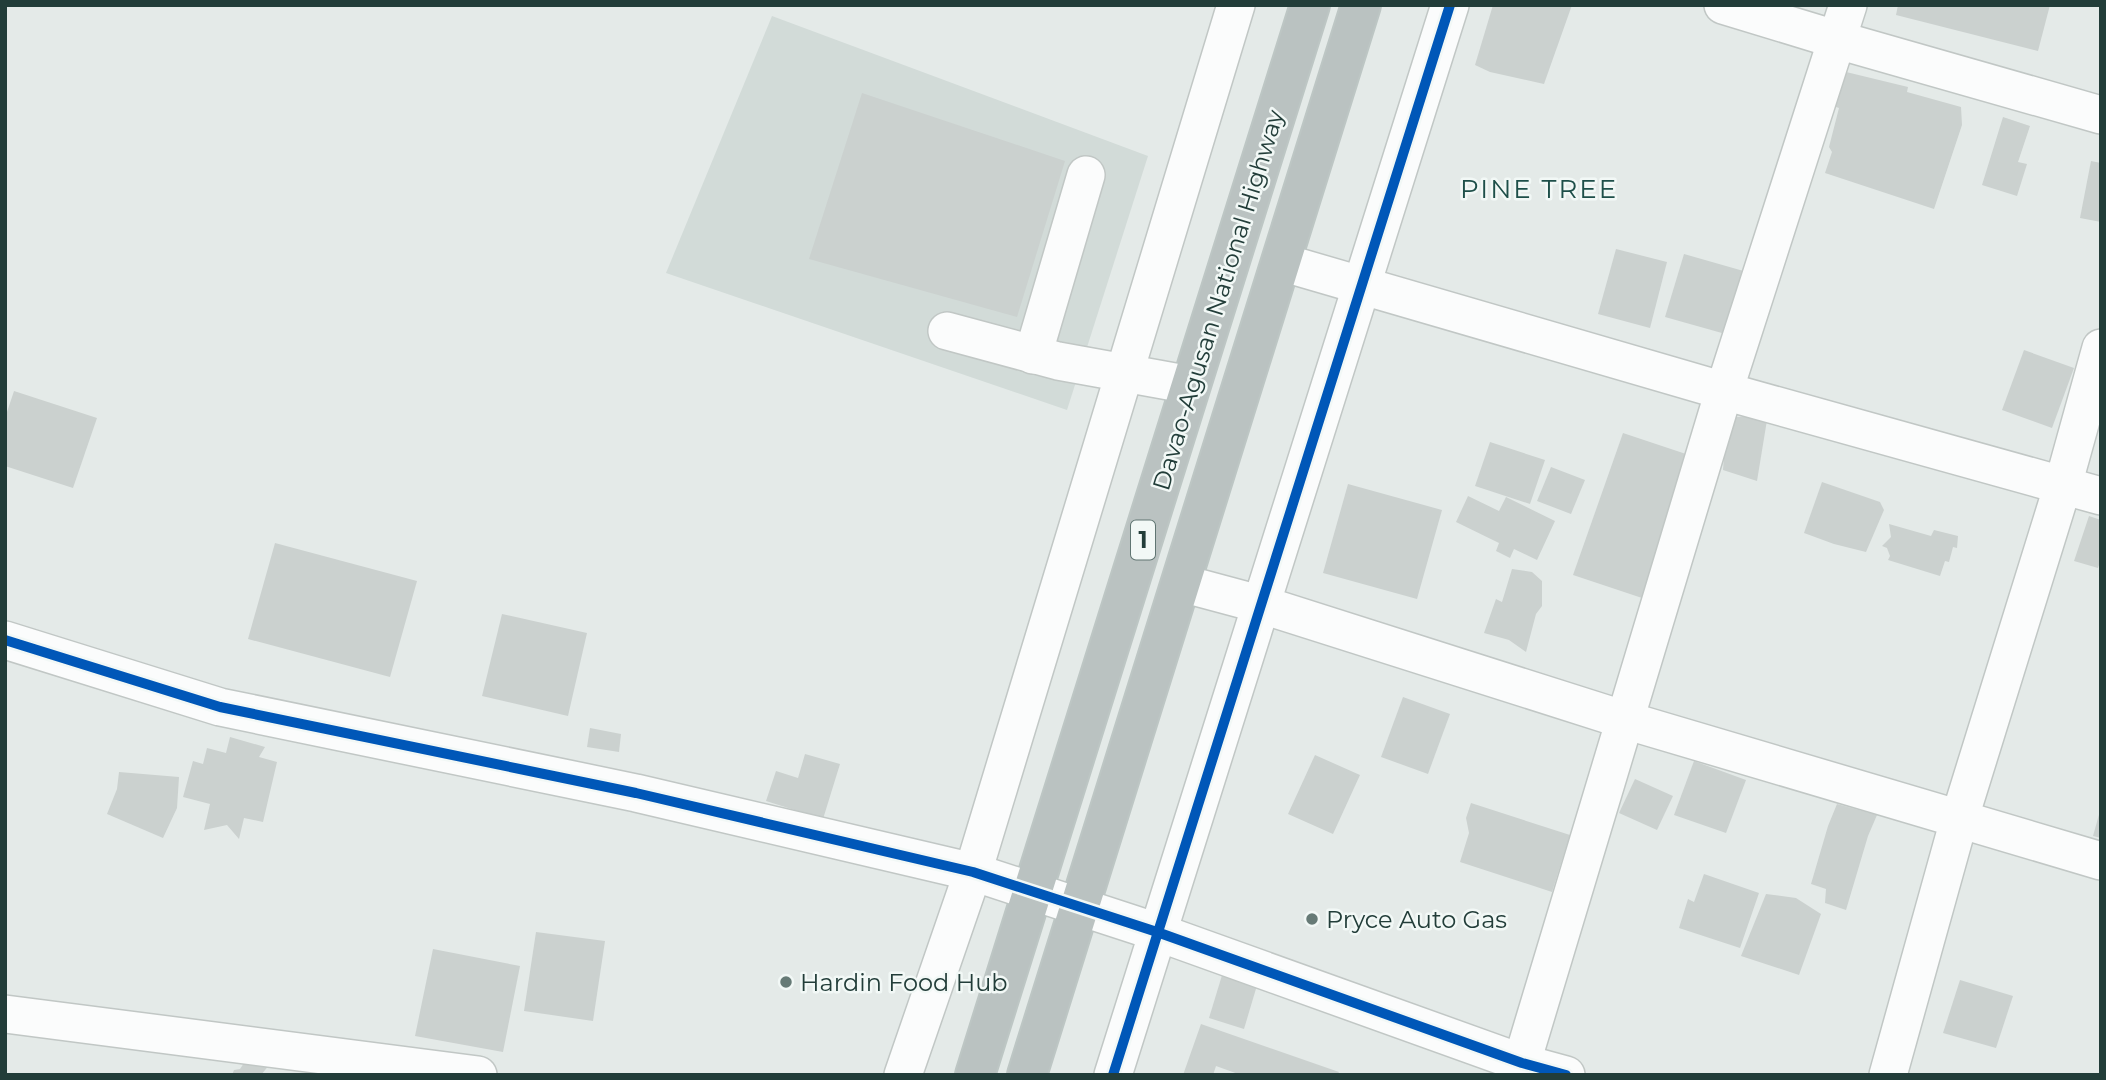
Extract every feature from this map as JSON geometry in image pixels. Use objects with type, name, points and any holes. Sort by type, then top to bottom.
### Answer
[{"type":"highway","name":"Davao-Agusan National Highway","points":[[975,1075],[1310,5]]},
{"type":"highway","name":"Davao-Agusan National Highway","points":[[1027,1075],[1361,5]]},
{"type":"street","points":[[903,1075],[973,872],[1236,5]]},
{"type":"street","points":[[1113,1075],[1450,5]]},
{"type":"street","points":[[1723,5],[2101,115]]},
{"type":"street","points":[[1520,1069],[1724,391],[1848,5]]},
{"type":"street","points":[[1033,355],[1086,175]]},
{"type":"street","points":[[1281,262],[1724,391],[2101,496]]},
{"type":"street","points":[[947,331],[1058,361],[1191,385]]},
{"type":"street","points":[[1888,1075],[1959,820],[2063,485],[2101,348]]},
{"type":"street","points":[[1181,583],[1263,605],[1625,720],[2101,861]]},
{"type":"street","points":[[5,640],[220,707],[636,793],[973,872],[1157,932],[1520,1069],[1566,1075]]},
{"type":"street","points":[[5,1014],[478,1075]]},
{"type":"shaded area","points":[[772,16],[1148,156],[1067,410],[666,273]]},
{"type":"building","points":[[1493,5],[1572,5],[1544,84],[1490,72],[1475,65]]},
{"type":"building","points":[[1898,5],[2050,5],[2038,51],[1896,15]]},
{"type":"building","points":[[1842,71],[1908,87],[1907,92],[1961,107],[1962,125],[1934,209],[1825,173],[1832,152],[1829,147],[1839,108],[1833,106]]},
{"type":"building","points":[[862,93],[1065,161],[1017,317],[809,259]]},
{"type":"building","points":[[2003,117],[2030,126],[2018,162],[2027,164],[2017,196],[1982,185]]},
{"type":"building","points":[[2091,161],[2101,163],[2101,222],[2080,218]]},
{"type":"building","points":[[1616,249],[1667,262],[1650,328],[1598,314]]},
{"type":"building","points":[[1684,254],[1747,272],[1729,335],[1665,317]]},
{"type":"building","points":[[2024,350],[2074,368],[2052,428],[2002,410]]},
{"type":"building","points":[[14,391],[97,418],[73,488],[5,466],[5,418]]},
{"type":"building","points":[[1768,414],[1757,481],[1723,470],[1727,418]]},
{"type":"building","points":[[1623,433],[1698,458],[1648,600],[1573,575]]},
{"type":"building","points":[[1490,442],[1545,460],[1530,504],[1475,486]]},
{"type":"building","points":[[1551,467],[1585,480],[1571,514],[1537,501]]},
{"type":"building","points":[[1822,482],[1880,502],[1884,510],[1866,552],[1804,533]]},
{"type":"building","points":[[1348,484],[1442,510],[1417,599],[1323,573]]},
{"type":"building","points":[[1468,496],[1499,511],[1506,497],[1555,521],[1537,560],[1514,549],[1510,558],[1496,551],[1499,543],[1456,522]]},
{"type":"building","points":[[2089,516],[2101,520],[2101,559],[2098,568],[2074,561]]},
{"type":"building","points":[[1889,524],[1931,536],[1934,530],[1958,536],[1957,548],[1953,547],[1949,562],[1945,561],[1940,576],[1888,560],[1890,556],[1887,548],[1882,546],[1891,537]]},
{"type":"building","points":[[275,543],[417,581],[390,677],[248,639]]},
{"type":"building","points":[[1512,569],[1532,572],[1542,581],[1542,606],[1536,614],[1526,652],[1509,640],[1484,633],[1496,599],[1502,602]]},
{"type":"building","points":[[502,614],[587,633],[568,716],[482,696]]},
{"type":"building","points":[[1403,697],[1450,714],[1428,774],[1381,757]]},
{"type":"building","points":[[590,728],[621,734],[619,752],[587,747]]},
{"type":"building","points":[[230,737],[265,747],[259,757],[277,762],[263,822],[244,818],[239,839],[227,825],[204,830],[210,804],[183,797],[193,761],[203,764],[207,748],[226,753]]},
{"type":"building","points":[[805,754],[840,764],[823,819],[766,801],[776,771],[798,778]]},
{"type":"building","points":[[1315,755],[1360,775],[1333,834],[1288,814]]},
{"type":"building","points":[[1694,761],[1746,780],[1726,833],[1674,815]]},
{"type":"building","points":[[119,772],[179,777],[177,808],[163,838],[107,814],[117,789]]},
{"type":"building","points":[[1635,779],[1673,796],[1657,830],[1619,813]]},
{"type":"building","points":[[1471,803],[1570,835],[1552,892],[1460,862],[1469,833],[1466,818]]},
{"type":"building","points":[[1837,804],[1877,815],[1846,910],[1825,903],[1826,889],[1811,884]]},
{"type":"building","points":[[2101,811],[2101,838],[2093,836]]},
{"type":"building","points":[[1704,874],[1759,893],[1740,948],[1679,928],[1688,899],[1694,902]]},
{"type":"building","points":[[1766,894],[1796,898],[1821,914],[1799,975],[1741,956]]},
{"type":"building","points":[[536,932],[605,941],[593,1021],[524,1011]]},
{"type":"building","points":[[433,949],[520,966],[503,1052],[415,1036]]},
{"type":"building","points":[[1223,972],[1258,982],[1244,1029],[1209,1018]]},
{"type":"building","points":[[1960,980],[2013,996],[1996,1048],[1943,1033]]},
{"type":"building","points":[[1201,1024],[1339,1072],[1337,1075],[1241,1075],[1216,1066],[1213,1075],[1183,1075]]},
{"type":"building","points":[[248,1057],[270,1064],[261,1075],[232,1075],[234,1070],[240,1069]]},
{"type":"cycle path","points":[[1113,1075],[1450,5]]},
{"type":"cycle path","points":[[5,640],[220,707],[636,793],[973,872],[1157,932],[1522,1063],[1566,1075]]},
{"type":"place","name":"Pryce Auto Gas","points":[[1312,919]]},
{"type":"place","name":"Hardin Food Hub","points":[[786,982]]},
{"type":"district","name":"PINE TREE","points":[[1539,189]]}]
